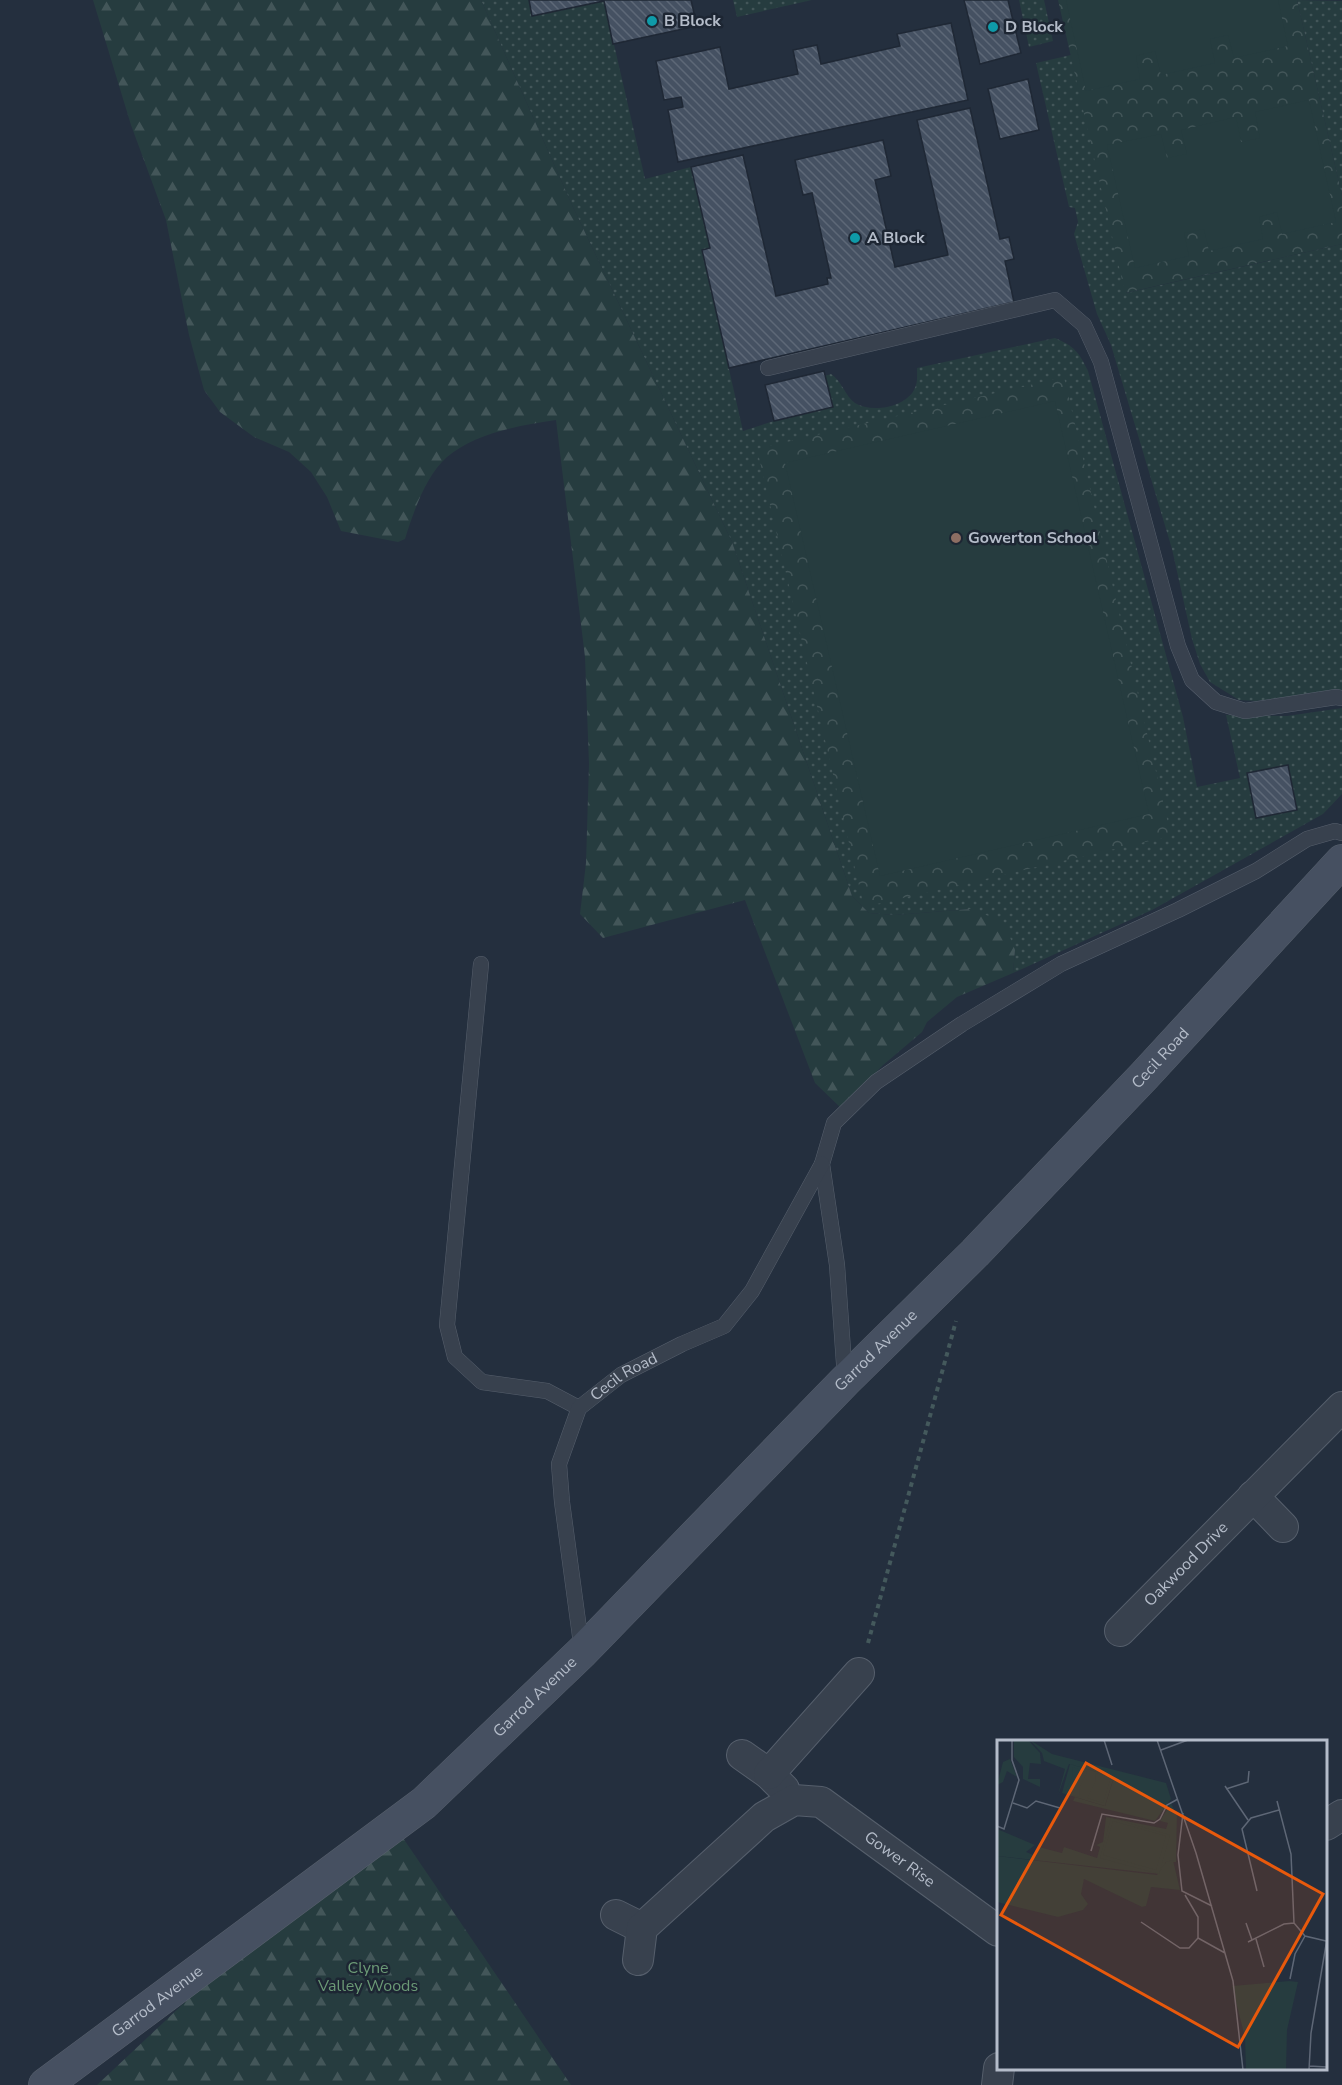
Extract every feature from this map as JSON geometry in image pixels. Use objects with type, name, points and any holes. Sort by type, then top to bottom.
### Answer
[{"type":"main road","name":"Cecil Road","points":[[975,1253],[1145,1075],[1342,861]]},
{"type":"main road","name":"Garrod Avenue","points":[[45,2085],[424,1803],[582,1652],[845,1381],[975,1253]]},
{"type":"street","name":"Oakwood Drive","points":[[1120,1631],[1342,1407]]},
{"type":"street","points":[[1253,1496],[1283,1527]]},
{"type":"street","points":[[769,1774],[859,1673]]},
{"type":"street","points":[[638,1960],[629,1922],[764,1816],[794,1800],[769,1774],[742,1755]]},
{"type":"street","name":"Gower Rise","points":[[794,1800],[821,1802],[997,1930]]},
{"type":"street","points":[[1327,1825],[1342,1815]]},
{"type":"street","points":[[997,2085],[999,2070]]},
{"type":"lane","points":[[768,369],[1055,300],[1084,325],[1101,362],[1178,646],[1192,680],[1216,702],[1245,711],[1342,698]]},
{"type":"lane","points":[[845,1381],[837,1265],[822,1164],[834,1123],[876,1082],[962,1024],[1061,964],[1256,871],[1307,838],[1335,831],[1342,833]]},
{"type":"lane","points":[[481,964],[447,1325],[455,1357],[482,1382],[547,1391],[579,1408]]},
{"type":"lane","name":"Cecil Road","points":[[582,1652],[559,1464],[579,1408],[621,1375],[724,1326],[752,1291],[822,1164]]},
{"type":"path","points":[[859,1673],[959,1310]]},
{"type":"green space","points":[[93,0],[481,0],[572,205],[732,542],[852,896],[869,913],[895,915],[971,909],[1004,922],[1015,950],[1013,973],[957,997],[927,1022],[922,1032],[882,1066],[842,1109],[815,1083],[745,900],[603,938],[580,914],[586,863],[589,764],[585,657],[556,420],[499,431],[471,442],[447,457],[427,484],[416,506],[405,539],[398,542],[341,531],[327,497],[311,472],[289,452],[254,437],[220,412],[204,390],[189,335],[166,220],[131,125]]},
{"type":"green space","points":[[481,0],[529,0],[533,16],[604,1],[645,179],[691,167],[710,248],[702,250],[743,431],[832,407],[825,376],[831,374],[855,403],[878,408],[895,405],[909,396],[916,385],[917,368],[1055,338],[1075,350],[1088,371],[1183,717],[1197,787],[1240,778],[1226,715],[1287,716],[1342,708],[1342,794],[1323,814],[1152,910],[1013,973],[1015,950],[971,909],[895,915],[869,913],[852,896],[732,542],[572,205]]},
{"type":"green space","points":[[733,0],[812,0],[737,17]]},
{"type":"green space","points":[[1019,0],[1044,0],[1053,41],[1029,47]]},
{"type":"green space","points":[[1058,0],[1297,0],[1342,196],[1342,244],[1125,293]]},
{"type":"green space","points":[[1066,0],[1278,0],[1288,46],[1234,58],[1228,35],[1210,39],[1215,63],[1161,75],[1155,51],[1136,56],[1140,79],[1086,91]]},
{"type":"green space","points":[[1297,0],[1342,1],[1342,196]]},
{"type":"green space","points":[[1071,55],[1126,293],[1342,244],[1342,690],[1256,701],[1239,700],[1210,682],[1200,664],[1192,639],[1172,549],[1111,345],[1097,314],[1074,234],[1078,222],[1075,208],[1069,207],[1036,63]]},
{"type":"green space","points":[[1309,100],[1336,222],[1282,234],[1277,212],[1259,217],[1263,239],[1209,251],[1204,229],[1184,233],[1189,256],[1135,268],[1107,145],[1161,134],[1167,158],[1187,154],[1181,130],[1236,117],[1241,142],[1260,138],[1255,112]]},
{"type":"green space","points":[[1064,377],[1171,836],[864,907],[757,449]]},
{"type":"green space","points":[[1055,401],[1149,814],[880,876],[785,463]]},
{"type":"green space","name":"Clyne Valley Woods","points":[[386,1813],[571,2085],[97,2085]]},
{"type":"building","name":"B Block","points":[[529,0],[691,0],[697,26],[613,44],[604,1],[532,16]]},
{"type":"building","name":"D Block","points":[[964,0],[1008,0],[1021,53],[980,64]]},
{"type":"building","points":[[951,23],[968,100],[678,162],[668,110],[683,107],[681,97],[664,100],[656,61],[720,47],[729,89],[798,74],[793,50],[817,45],[821,64],[900,46],[897,34]]},
{"type":"building","points":[[1028,79],[1039,130],[1000,139],[988,89]]},
{"type":"building","name":"A Block","points":[[970,108],[1000,239],[1009,237],[1014,259],[1005,261],[1014,302],[729,368],[702,250],[710,248],[691,167],[743,155],[776,296],[828,284],[827,278],[831,278],[812,193],[803,195],[795,160],[883,140],[891,176],[875,180],[895,267],[948,255],[917,120]]},
{"type":"building","points":[[824,371],[833,407],[774,421],[765,385]]},
{"type":"building","points":[[1288,765],[1297,810],[1256,818],[1247,773]]},
{"type":"place","name":"B Block","points":[[652,21]]},
{"type":"place","name":"D Block","points":[[993,27]]},
{"type":"place","name":"A Block","points":[[855,238]]},
{"type":"place","name":"Gowerton School","points":[[956,538]]}]
